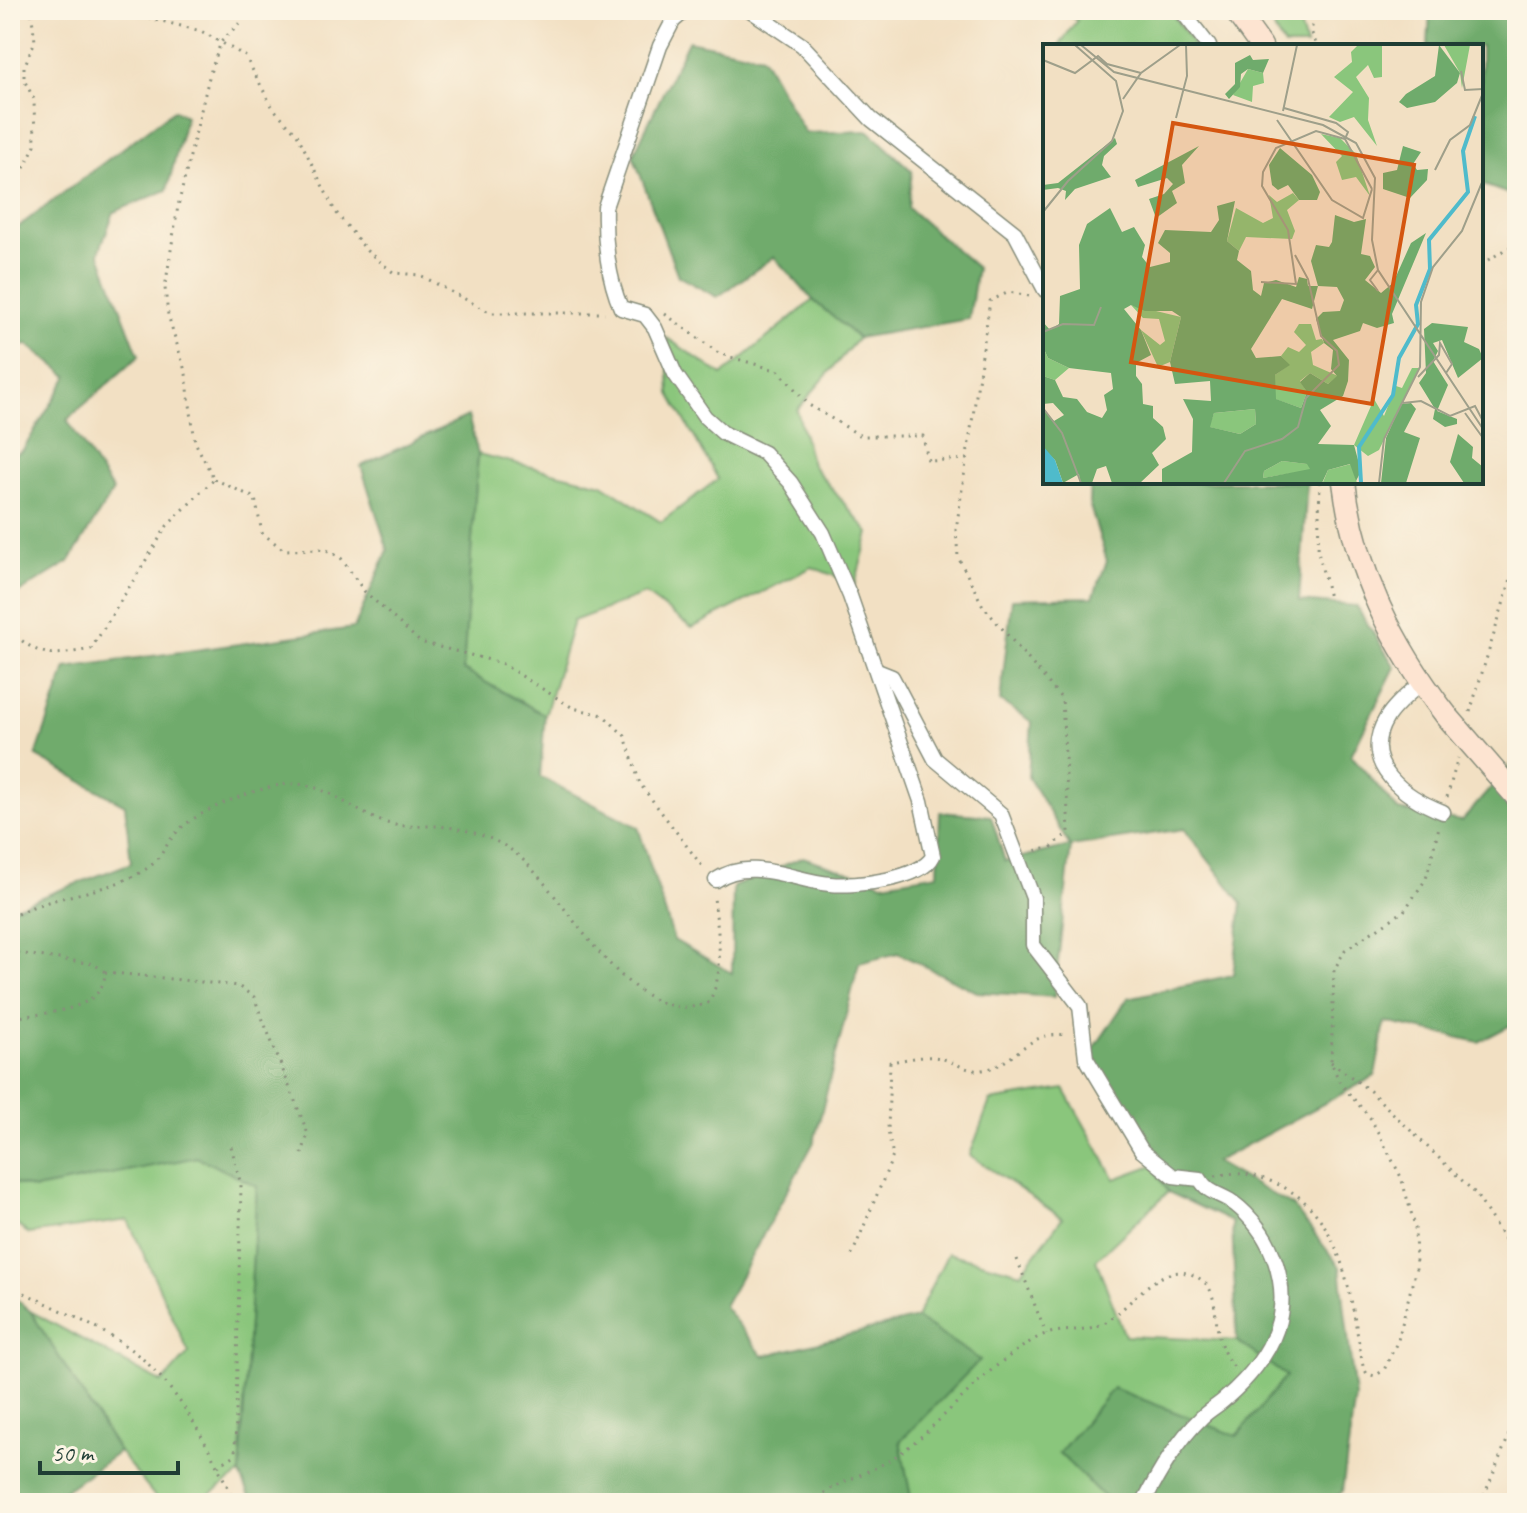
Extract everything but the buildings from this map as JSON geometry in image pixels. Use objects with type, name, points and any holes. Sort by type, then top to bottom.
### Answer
[{"type":"street","points":[[686,10],[673,21],[660,46],[605,207],[612,280],[621,308],[645,315],[655,328],[675,374],[705,417],[723,433],[764,453],[799,495],[823,533],[877,671],[921,801],[932,844],[929,864],[919,871],[863,883],[831,885],[764,871],[739,871],[716,880]]},
{"type":"street","points":[[750,10],[802,45],[871,119],[1015,233],[1039,293]]},
{"type":"street","points":[[1181,10],[1207,44]]},
{"type":"street","points":[[1235,10],[1260,44]]},
{"type":"street","points":[[1344,484],[1375,604],[1421,683],[1517,797]]},
{"type":"street","points":[[877,671],[892,677],[935,759],[1001,814],[1033,898],[1033,945],[1080,1006],[1081,1037],[1086,1058],[1142,1151],[1173,1176],[1200,1179],[1206,1189],[1231,1201],[1255,1223],[1270,1247],[1281,1289],[1283,1311],[1278,1333],[1268,1351],[1229,1396],[1202,1417],[1173,1453],[1143,1503]]},
{"type":"street","points":[[1421,683],[1383,723],[1380,752],[1388,776],[1398,788],[1416,802],[1443,812]]},
{"type":"path","points":[[10,187],[19,179],[35,145],[34,99],[24,80],[24,67],[35,41],[31,10]]},
{"type":"path","points":[[117,10],[201,31],[245,56],[273,108],[297,134],[335,211],[367,251],[394,273],[420,275],[491,313],[606,313],[621,308]]},
{"type":"path","points":[[10,918],[139,874],[161,859],[174,835],[189,820],[254,792],[283,785],[312,786],[338,795],[378,820],[400,827],[437,826],[474,832],[513,851],[543,880],[608,963],[658,1003],[678,1009],[695,1008],[708,1003],[713,994],[719,954],[713,890],[716,880],[699,864],[640,784],[625,736],[603,715],[573,708],[501,663],[420,642],[364,591],[341,558],[325,549],[284,550],[262,533],[255,498],[214,479],[195,442],[186,374],[168,315],[165,288],[178,206],[210,73],[221,42],[252,10]]},
{"type":"path","points":[[1316,10],[1311,31],[1316,44]]},
{"type":"path","points":[[1483,263],[1517,243]]},
{"type":"path","points":[[1018,854],[1051,848],[1069,832],[1062,699],[983,606],[958,557],[956,530],[990,301],[1009,292],[1039,293]]},
{"type":"path","points":[[645,315],[668,313],[720,354],[779,371],[809,405],[861,436],[923,436],[928,461],[967,459]]},
{"type":"path","points":[[10,630],[26,645],[51,656],[91,649],[167,526],[214,479]]},
{"type":"path","points":[[1320,484],[1318,551],[1329,598]]},
{"type":"path","points":[[1200,1179],[1224,1174],[1251,1174],[1285,1186],[1307,1204],[1336,1244],[1346,1274],[1363,1366],[1367,1374],[1375,1376],[1384,1370],[1398,1340],[1416,1268],[1415,1226],[1395,1165],[1371,1119],[1340,1083],[1331,1062],[1334,970],[1345,950],[1404,911],[1426,879]]},
{"type":"path","points":[[10,952],[94,964],[105,972],[238,986],[254,997],[308,1134],[302,1154]]},
{"type":"path","points":[[10,1018],[75,1007],[96,995],[105,983],[105,972]]},
{"type":"path","points":[[852,1255],[893,1156],[888,1131],[890,1062],[936,1057],[978,1071],[996,1067],[1029,1041],[1053,1034],[1081,1037]]},
{"type":"path","points":[[1331,1062],[1370,1091],[1475,1193],[1517,1259]]},
{"type":"path","points":[[218,1466],[235,1455],[241,1185],[230,1142]]},
{"type":"path","points":[[1017,1259],[1046,1334]]},
{"type":"path","points":[[811,1503],[892,1459],[929,1433],[956,1402],[1014,1352],[1046,1334],[1091,1329],[1109,1321],[1147,1285],[1164,1275],[1186,1274],[1204,1281],[1212,1296],[1222,1354],[1246,1375]]},
{"type":"path","points":[[10,1286],[81,1321],[145,1361],[187,1410],[235,1503]]},
{"type":"path","points":[[1481,1503],[1508,1438],[1517,1388]]},
{"type":"green space","points":[[1057,10],[1169,10],[1194,44],[1060,44],[1077,20]]},
{"type":"green space","points":[[1263,10],[1296,10],[1305,44],[1283,44]]},
{"type":"green space","points":[[1430,10],[1517,10],[1517,197],[1483,185],[1483,44],[1428,44]]},
{"type":"green space","points":[[688,41],[762,56],[805,133],[869,131],[912,171],[908,208],[977,268],[969,319],[858,338],[813,300],[774,257],[717,297],[678,276],[633,155]]},
{"type":"green space","points":[[174,110],[186,116],[167,190],[114,212],[99,252],[139,356],[67,420],[113,491],[69,562],[10,598],[10,457],[23,450],[68,376],[27,344],[10,350],[10,233]]},
{"type":"green space","points":[[813,300],[858,338],[797,410],[812,465],[869,533],[855,584],[812,567],[692,628],[645,594],[573,621],[545,715],[463,670],[478,454],[602,484],[661,522],[718,479],[670,394],[667,338],[722,375]]},
{"type":"green space","points":[[468,416],[478,454],[463,670],[545,715],[540,777],[638,827],[674,940],[732,973],[733,887],[803,857],[883,883],[938,874],[940,812],[991,816],[1005,861],[1070,846],[1028,777],[1032,722],[1000,701],[1012,599],[1093,597],[1107,561],[1089,503],[1090,484],[1307,484],[1299,601],[1356,606],[1395,667],[1351,755],[1398,810],[1462,821],[1517,758],[1517,1022],[1479,1042],[1385,1022],[1375,1076],[1215,1162],[1293,1206],[1340,1267],[1355,1397],[1342,1492],[1329,1503],[1110,1503],[1059,1453],[1113,1388],[1237,1436],[1286,1376],[1237,1341],[1232,1222],[1168,1192],[1091,1053],[1128,998],[1233,975],[1242,903],[1184,829],[1071,846],[1054,997],[977,992],[898,953],[859,963],[814,1142],[724,1306],[763,1356],[916,1318],[980,1360],[900,1441],[912,1503],[253,1503],[240,1474],[257,1186],[197,1157],[35,1189],[10,1182],[10,909],[131,863],[125,805],[36,756],[66,668],[354,628],[388,550],[361,466]]},
{"type":"green space","points":[[1064,1089],[1115,1179],[1153,1165],[1168,1192],[1096,1260],[1125,1336],[1237,1341],[1287,1375],[1237,1436],[1059,1453],[1110,1503],[912,1503],[900,1441],[979,1360],[916,1318],[948,1253],[1021,1273],[1062,1218],[970,1155],[990,1101]]},
{"type":"green space","points":[[197,1157],[257,1186],[240,1474],[197,1503],[160,1503],[119,1452],[30,1311],[162,1383],[189,1353],[128,1220],[29,1234],[10,1220],[10,1182],[35,1189]]},
{"type":"green space","points":[[10,1294],[30,1311],[119,1452],[47,1503],[10,1503]]}]
